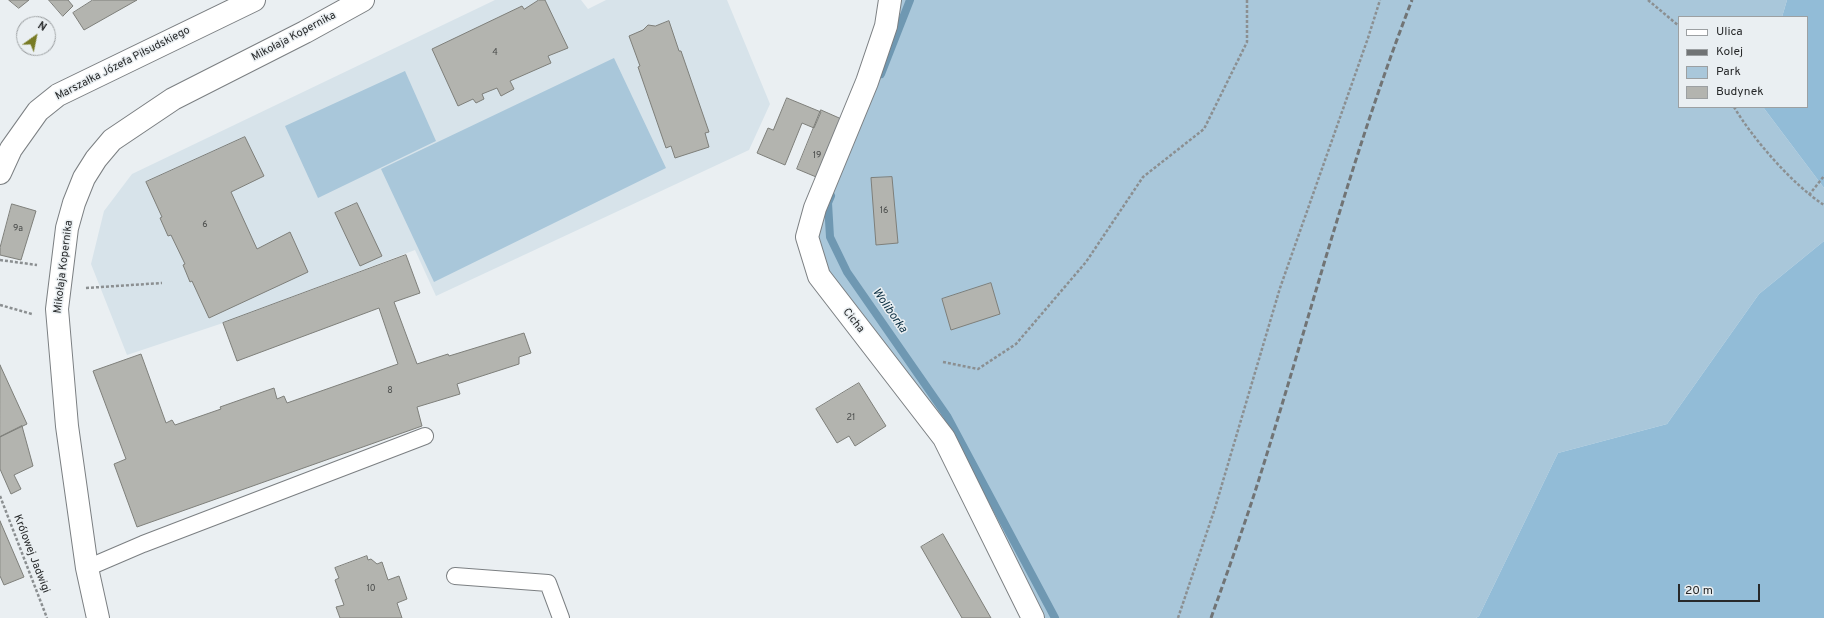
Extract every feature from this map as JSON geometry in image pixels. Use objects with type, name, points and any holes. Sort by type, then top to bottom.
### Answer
[{"type":"street","name":"Marszałka Józefa Piłsudskiego","points":[[0,173],[12,149],[38,111],[58,95],[254,0]]},
{"type":"street","name":"Mikołaja Kopernika","points":[[98,618],[87,568],[67,426],[56,309],[67,228],[74,203],[84,178],[96,159],[112,140],[173,99],[305,32],[363,0]]},
{"type":"street","name":"Cicha","points":[[890,0],[886,26],[867,82],[816,208],[807,237],[819,276],[944,438],[1033,618]]},
{"type":"lane","points":[[87,568],[143,544],[425,436]]},
{"type":"lane","points":[[456,576],[548,583],[561,618]]},
{"type":"path","points":[[943,362],[978,369],[1016,344],[1086,262],[1143,177],[1204,129],[1247,42],[1247,0]]},
{"type":"path","points":[[1178,618],[1215,508],[1280,288],[1380,0]]},
{"type":"path","points":[[1648,0],[1678,25]]},
{"type":"path","points":[[1735,108],[1775,160],[1809,195],[1824,205]]},
{"type":"path","points":[[1809,195],[1824,176]]},
{"type":"path","points":[[0,260],[37,265]]},
{"type":"path","points":[[82,288],[162,283]]},
{"type":"path","points":[[0,305],[34,314]]},
{"type":"path","name":"Królowej Jadwigi","points":[[0,496],[47,618]]},
{"type":"shaded area","points":[[495,0],[581,0],[588,9],[606,0],[727,0],[770,104],[749,150],[436,296],[415,250],[223,323],[127,355],[91,264],[104,211],[132,174]]},
{"type":"shaded area","points":[[1787,0],[1824,0],[1824,188],[1764,108],[1808,108],[1808,16],[1782,16]]},
{"type":"shaded area","points":[[1824,241],[1824,618],[1476,618],[1479,616],[1558,453],[1667,424],[1759,294]]},
{"type":"green space","points":[[886,0],[1787,0],[1782,16],[1678,16],[1678,108],[1764,108],[1824,188],[1824,241],[1759,294],[1667,424],[1558,453],[1479,616],[1476,618],[1033,618],[944,438],[819,276],[807,237]]},
{"type":"green space","points":[[614,58],[666,168],[434,282],[381,169]]},
{"type":"green space","points":[[405,71],[436,141],[318,198],[285,126]]},
{"type":"building","points":[[9,0],[29,0],[19,8]]},
{"type":"building","points":[[49,0],[68,0],[73,6],[63,16]]},
{"type":"building","points":[[93,0],[137,0],[84,30],[73,13]]},
{"type":"building","points":[[539,0],[545,0],[568,48],[548,56],[551,63],[510,81],[514,89],[501,96],[497,88],[482,94],[484,99],[476,103],[473,99],[458,106],[432,49],[522,6],[524,9]]},
{"type":"building","points":[[669,21],[709,132],[705,133],[709,147],[675,158],[671,146],[666,148],[629,36],[643,30],[648,25],[655,26]]},
{"type":"building","points":[[787,98],[821,112],[814,128],[802,123],[785,165],[757,153],[768,128],[773,130]]},
{"type":"building","points":[[821,110],[846,121],[821,179],[797,169]]},
{"type":"building","points":[[245,137],[264,176],[231,192],[257,249],[290,232],[308,272],[209,318],[192,281],[190,282],[183,265],[185,264],[171,235],[168,236],[160,218],[162,217],[146,182]]},
{"type":"building","points":[[892,177],[898,243],[876,245],[871,178]]},
{"type":"building","points":[[357,203],[382,256],[360,266],[335,213]]},
{"type":"building","points":[[12,204],[36,211],[21,260],[0,255],[0,248]]},
{"type":"building","points":[[406,255],[420,293],[394,302],[417,364],[448,354],[449,356],[524,333],[531,353],[519,357],[519,364],[457,384],[460,394],[417,407],[422,426],[137,527],[114,464],[126,459],[93,371],[141,354],[166,423],[172,420],[175,425],[274,388],[277,399],[284,396],[287,403],[398,364],[379,308],[237,361],[223,323]]},
{"type":"building","points":[[991,283],[1000,314],[951,330],[942,299]]},
{"type":"building","points":[[0,365],[27,424],[0,437]]},
{"type":"building","points":[[859,383],[886,426],[855,446],[849,436],[837,443],[816,409]]},
{"type":"building","points":[[22,426],[33,466],[14,475],[21,489],[11,494],[0,469],[0,437]]},
{"type":"building","points":[[0,521],[24,577],[4,585],[0,576]]},
{"type":"building","points":[[943,534],[991,618],[962,618],[921,547]]},
{"type":"building","points":[[367,556],[368,560],[371,559],[377,564],[382,562],[388,580],[399,576],[407,599],[397,603],[402,618],[340,618],[336,607],[344,605],[335,580],[339,578],[335,568]]},
{"type":"waterway","name":"Woliborka","points":[[881,74],[910,0]]},
{"type":"waterway","name":"Woliborka","points":[[831,196],[828,203],[830,237],[847,272],[947,416],[1055,618]]},
{"type":"railway","points":[[1211,618],[1252,501],[1272,438],[1347,187],[1389,62],[1412,0]]}]
